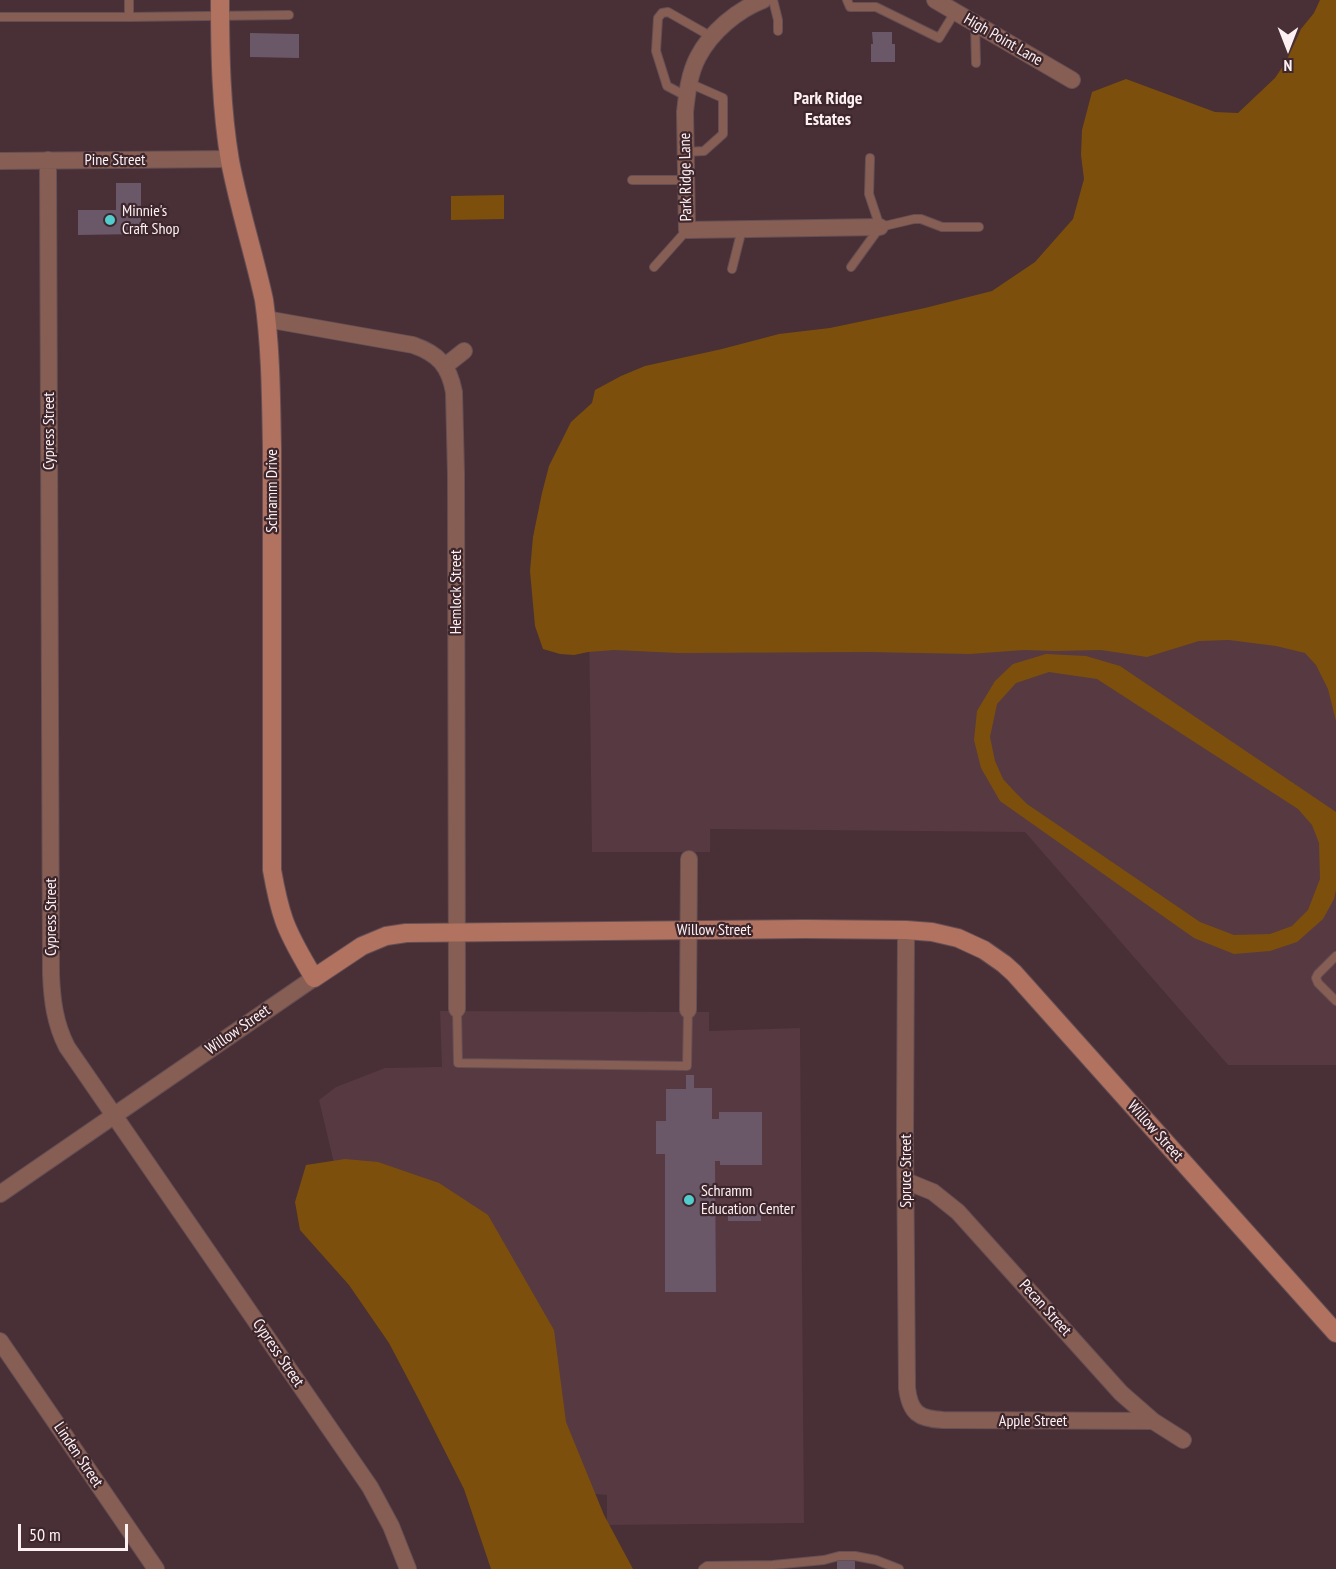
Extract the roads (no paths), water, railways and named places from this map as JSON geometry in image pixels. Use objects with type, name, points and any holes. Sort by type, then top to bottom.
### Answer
[{"type":"street","name":"Park Ridge Lane","points":[[763,0],[743,10],[718,30],[698,57],[688,90],[685,112],[687,230],[880,227]]},
{"type":"street","name":"High Point Lane","points":[[935,0],[1072,80]]},
{"type":"street","name":"Schramm Drive","points":[[220,8],[223,97],[230,159],[267,319],[271,382],[272,870],[284,920],[300,955],[314,978]]},
{"type":"street","name":"Pine Street","points":[[0,161],[230,159]]},
{"type":"street","name":"Cypress Street","points":[[48,160],[52,995],[58,1028],[67,1047],[370,1487],[391,1526],[408,1569]]},
{"type":"street","points":[[267,319],[413,345],[439,358],[445,366],[464,351]]},
{"type":"street","name":"Hemlock Street","points":[[445,366],[454,392],[456,474],[457,1009]]},
{"type":"street","points":[[688,1010],[689,859]]},
{"type":"street","name":"Willow Street","points":[[0,1194],[314,978],[362,946],[386,936],[406,933],[456,932],[688,930],[932,932],[958,938],[984,950],[1004,964],[1336,1333]]},
{"type":"street","name":"Spruce Street","points":[[906,930],[907,1388],[914,1412]]},
{"type":"street","name":"Pecan Street","points":[[906,1181],[933,1192],[958,1212],[1121,1393],[1154,1421],[1183,1440]]},
{"type":"street","name":"Linden Street","points":[[0,1341],[156,1569]]},
{"type":"street","name":"Apple Street","points":[[914,1412],[933,1420],[1154,1421]]},
{"type":"lane","points":[[129,0],[129,17]]},
{"type":"lane","points":[[773,0],[778,31]]},
{"type":"lane","points":[[847,0],[850,7],[876,7],[939,38],[955,12]]},
{"type":"lane","points":[[0,17],[129,17],[220,8],[290,15]]},
{"type":"lane","points":[[686,152],[704,151],[723,134],[723,98],[667,86],[656,51],[658,18],[662,13],[668,12],[712,37]]},
{"type":"lane","points":[[975,24],[976,63]]},
{"type":"lane","points":[[870,158],[869,194],[880,227]]},
{"type":"lane","points":[[632,180],[686,180]]},
{"type":"lane","points":[[851,267],[880,227],[921,219],[942,227],[979,227]]},
{"type":"lane","points":[[654,267],[687,230]]},
{"type":"lane","points":[[732,269],[742,230]]},
{"type":"lane","points":[[1336,956],[1316,978],[1336,1001]]},
{"type":"lane","points":[[457,1009],[458,1063],[687,1066],[688,1010]]},
{"type":"lane","points":[[705,1567],[773,1565],[855,1556],[876,1560],[899,1569]]},
{"type":"place","name":"Minnie's Craft Shop","points":[[110,220]]},
{"type":"place","name":"Schramm Education Center","points":[[689,1200]]},
{"type":"district","name":"Park Ridge Estates","points":[[828,109]]}]
